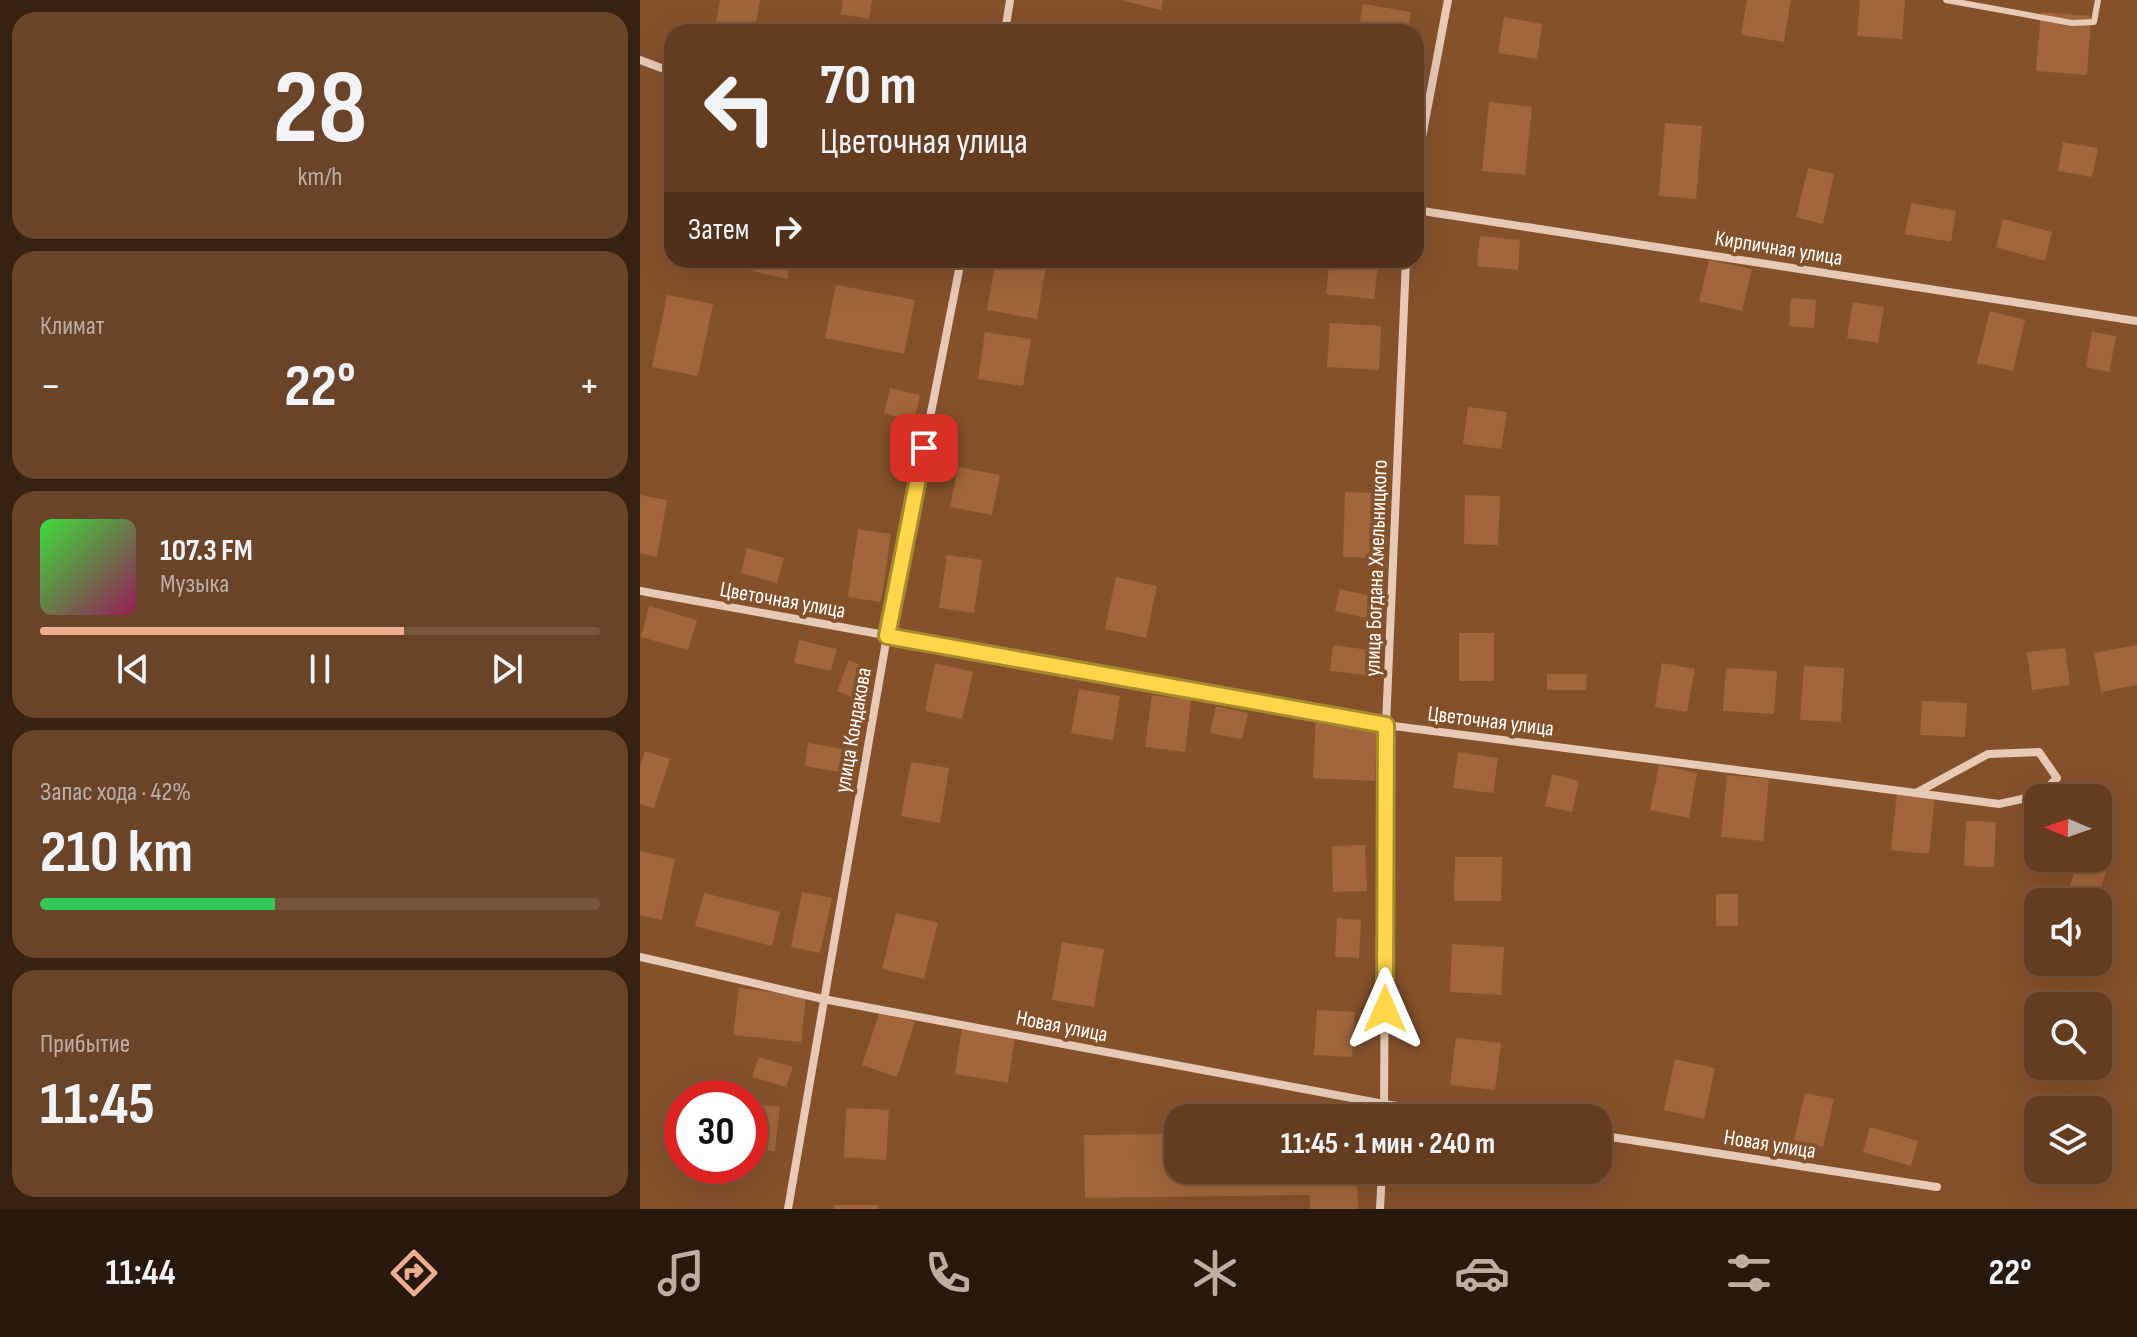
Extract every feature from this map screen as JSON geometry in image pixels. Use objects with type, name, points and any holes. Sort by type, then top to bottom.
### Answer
[{"type":"street","points":[[1006,24],[1010,0]]},
{"type":"street","points":[[1424,127],[1448,0]]},
{"type":"street","points":[[640,60],[664,69]]},
{"type":"street","name":"Кирпичная улица","points":[[1424,211],[2137,321]]},
{"type":"street","name":"улица Кондакова","points":[[788,1209],[887,636],[959,268]]},
{"type":"street","name":"улица Богдана Хмельницкого","points":[[1384,1104],[1386,725],[1406,268]]},
{"type":"street","name":"Цветочная улица","points":[[640,591],[1386,725],[1999,804],[2040,795],[2057,778],[2039,752],[1988,754],[1916,793]]},
{"type":"street","name":"Новая улица","points":[[640,957],[823,999],[1384,1104]]},
{"type":"street","name":"Новая улица","points":[[1612,1137],[1937,1187]]},
{"type":"street","points":[[1380,1209],[1381,1184]]},
{"type":"lane","points":[[1946,0],[2072,23],[2094,22],[2098,0]]},
{"type":"building","points":[[720,0],[760,0],[756,24],[716,24]]},
{"type":"building","points":[[843,0],[872,0],[869,19],[841,14]]},
{"type":"building","points":[[1121,0],[1163,0],[1161,10]]},
{"type":"building","points":[[1747,0],[1791,0],[1784,42],[1741,35]]},
{"type":"building","points":[[1860,0],[1905,0],[1902,39],[1857,36]]},
{"type":"building","points":[[1363,4],[1411,12],[1409,24],[1359,24]]},
{"type":"building","points":[[2041,12],[2091,16],[2087,75],[2036,71]]},
{"type":"building","points":[[1504,17],[1542,24],[1537,59],[1498,53]]},
{"type":"building","points":[[1489,102],[1532,107],[1525,175],[1482,171]]},
{"type":"building","points":[[1665,123],[1702,126],[1696,199],[1659,196]]},
{"type":"building","points":[[2063,142],[2098,148],[2092,177],[2058,171]]},
{"type":"building","points":[[1808,168],[1834,174],[1823,224],[1796,217]]},
{"type":"building","points":[[1911,203],[1956,211],[1951,242],[1905,234]]},
{"type":"building","points":[[2003,219],[2052,232],[2045,261],[1996,247]]},
{"type":"building","points":[[1480,236],[1520,240],[1518,270],[1477,266]]},
{"type":"building","points":[[1709,260],[1752,269],[1742,311],[1699,301]]},
{"type":"building","points":[[744,268],[789,268],[787,279]]},
{"type":"building","points":[[995,268],[1046,268],[1037,319],[987,310]]},
{"type":"building","points":[[1329,268],[1378,268],[1374,299],[1326,294]]},
{"type":"building","points":[[836,285],[915,300],[904,354],[825,338]]},
{"type":"building","points":[[667,295],[713,304],[698,376],[652,367]]},
{"type":"building","points":[[1791,298],[1816,300],[1814,328],[1789,326]]},
{"type":"building","points":[[1853,302],[1884,307],[1878,343],[1847,338]]},
{"type":"building","points":[[1990,311],[2025,320],[2013,371],[1977,363]]},
{"type":"building","points":[[1330,323],[1381,326],[1379,370],[1327,367]]},
{"type":"building","points":[[985,332],[1031,339],[1023,386],[978,379]]},
{"type":"building","points":[[2092,332],[2116,336],[2109,372],[2086,367]]},
{"type":"building","points":[[890,388],[920,395],[914,421],[884,413]]},
{"type":"building","points":[[1468,407],[1507,412],[1501,449],[1463,444]]},
{"type":"building","points":[[958,467],[1000,475],[992,515],[950,507]]},
{"type":"building","points":[[1345,492],[1375,493],[1372,558],[1343,557]]},
{"type":"building","points":[[640,495],[667,500],[657,557],[640,553]]},
{"type":"building","points":[[1465,495],[1500,496],[1498,545],[1464,544]]},
{"type":"building","points":[[858,529],[891,534],[881,602],[848,597]]},
{"type":"building","points":[[747,548],[784,558],[777,583],[741,573]]},
{"type":"building","points":[[947,555],[982,560],[974,613],[939,608]]},
{"type":"building","points":[[1116,577],[1157,586],[1146,638],[1105,629]]},
{"type":"building","points":[[1340,589],[1375,597],[1370,619],[1335,611]]},
{"type":"building","points":[[649,606],[697,620],[688,650],[641,637]]},
{"type":"building","points":[[1459,633],[1494,633],[1494,681],[1459,681]]},
{"type":"building","points":[[799,640],[837,649],[831,671],[794,663]]},
{"type":"building","points":[[1333,645],[1376,651],[1373,676],[1330,671]]},
{"type":"building","points":[[2137,645],[2137,685],[2101,692],[2094,653]]},
{"type":"building","points":[[2065,648],[2070,685],[2032,690],[2027,652]]},
{"type":"building","points":[[849,660],[873,670],[861,701],[837,691]]},
{"type":"building","points":[[935,663],[973,672],[962,719],[925,711]]},
{"type":"building","points":[[1662,663],[1695,669],[1687,712],[1655,707]]},
{"type":"building","points":[[1804,666],[1844,668],[1841,722],[1800,720]]},
{"type":"building","points":[[1726,668],[1777,671],[1774,714],[1723,711]]},
{"type":"building","points":[[1547,674],[1587,674],[1586,690],[1547,690]]},
{"type":"building","points":[[1079,689],[1120,696],[1113,740],[1071,733]]},
{"type":"building","points":[[1152,695],[1191,700],[1185,752],[1145,747]]},
{"type":"building","points":[[1922,701],[1967,703],[1965,737],[1920,735]]},
{"type":"building","points":[[1216,706],[1248,713],[1242,739],[1210,733]]},
{"type":"building","points":[[1316,714],[1377,717],[1375,781],[1313,778]]},
{"type":"building","points":[[808,743],[855,751],[851,774],[805,766]]},
{"type":"building","points":[[645,751],[670,759],[654,808],[640,804],[640,766]]},
{"type":"building","points":[[1458,752],[1498,758],[1493,793],[1453,788]]},
{"type":"building","points":[[911,762],[949,768],[940,823],[901,816]]},
{"type":"building","points":[[1659,765],[1697,773],[1689,818],[1650,810]]},
{"type":"building","points":[[1552,774],[1579,781],[1572,812],[1545,806]]},
{"type":"building","points":[[1727,775],[1769,779],[1763,841],[1721,837]]},
{"type":"building","points":[[1897,792],[1935,796],[1929,854],[1891,850]]},
{"type":"building","points":[[1966,821],[1996,822],[1994,867],[1964,866]]},
{"type":"building","points":[[1365,845],[1367,891],[1333,892],[1332,846]]},
{"type":"building","points":[[640,851],[675,859],[662,920],[640,915]]},
{"type":"building","points":[[1455,857],[1502,857],[1501,901],[1454,901]]},
{"type":"building","points":[[2074,872],[2106,872],[2101,888],[2069,888]]},
{"type":"building","points":[[802,892],[832,898],[820,953],[791,947]]},
{"type":"building","points":[[704,893],[780,912],[772,946],[695,926]]},
{"type":"building","points":[[1716,894],[1738,894],[1738,926],[1716,926]]},
{"type":"building","points":[[896,913],[938,923],[924,979],[882,969]]},
{"type":"building","points":[[1337,918],[1361,920],[1359,958],[1335,957]]},
{"type":"building","points":[[1062,942],[1104,949],[1094,1007],[1052,1000]]},
{"type":"building","points":[[1452,944],[1504,947],[1501,995],[1450,992]]},
{"type":"building","points":[[739,988],[806,996],[801,1042],[733,1035]]},
{"type":"building","points":[[1317,1010],[1355,1012],[1352,1057],[1314,1055]]},
{"type":"building","points":[[880,1011],[915,1022],[897,1077],[862,1065]]},
{"type":"building","points":[[962,1027],[1015,1036],[1008,1083],[955,1074]]},
{"type":"building","points":[[1456,1038],[1501,1043],[1495,1090],[1450,1085]]},
{"type":"building","points":[[759,1057],[793,1067],[786,1087],[752,1077]]},
{"type":"building","points":[[1675,1059],[1715,1068],[1704,1119],[1664,1110]]},
{"type":"building","points":[[1805,1093],[1834,1099],[1823,1147],[1794,1140]]},
{"type":"building","points":[[768,1106],[780,1107],[775,1151],[768,1150]]},
{"type":"building","points":[[846,1108],[889,1110],[886,1160],[844,1157]]},
{"type":"building","points":[[1870,1127],[1918,1141],[1911,1166],[1863,1152]]},
{"type":"building","points":[[1164,1134],[1164,1184],[1357,1184],[1358,1209],[1310,1209],[1309,1195],[1085,1198],[1084,1135]]},
{"type":"building","points":[[834,1205],[878,1205],[878,1209],[834,1209]]},
{"type":"route","points":[[924,448],[887,636],[1386,725],[1385,1009]]}]
